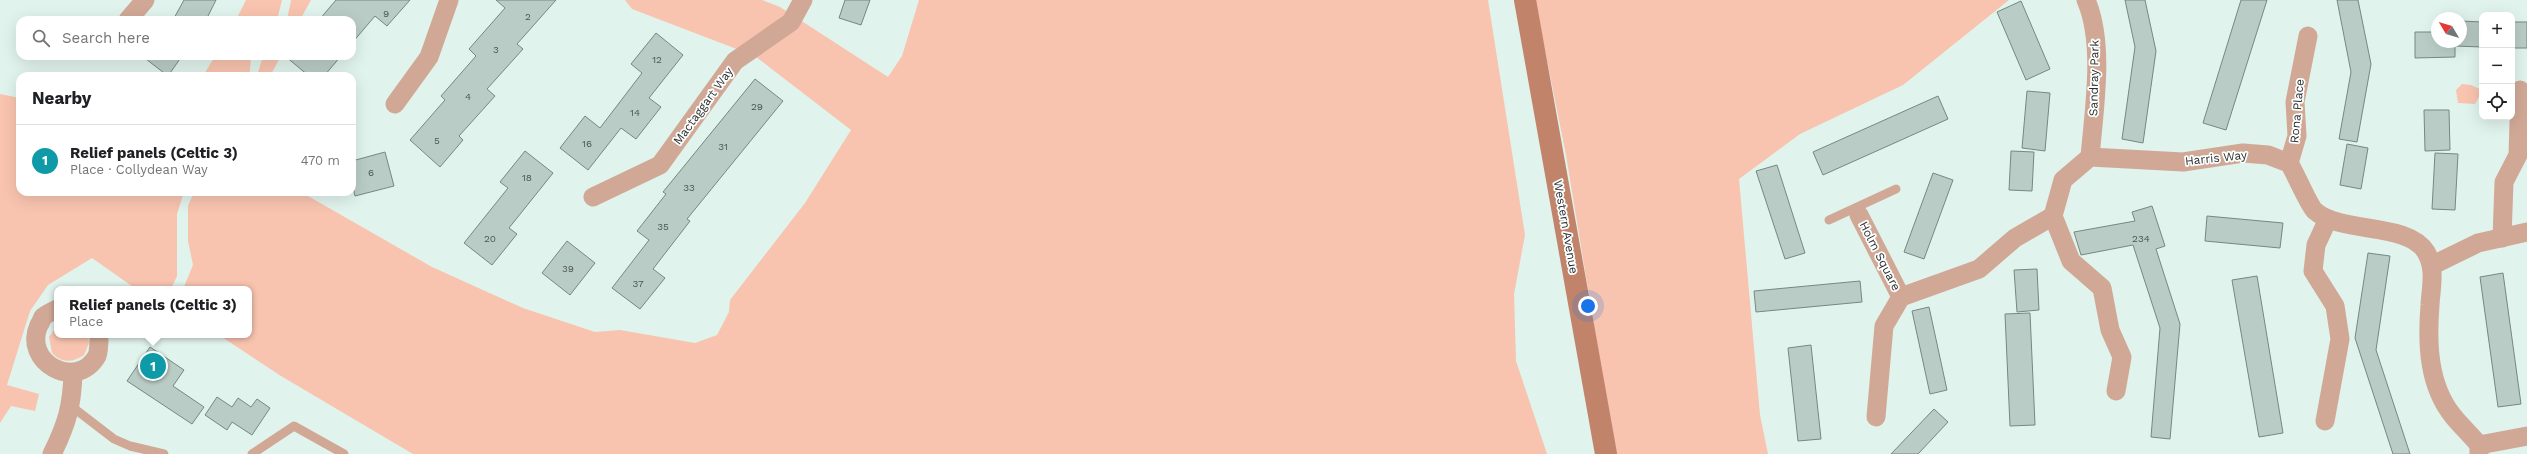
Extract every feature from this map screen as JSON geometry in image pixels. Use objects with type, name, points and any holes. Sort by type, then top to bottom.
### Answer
[{"type":"main road","name":"Western Avenue","points":[[1525,0],[1606,454]]},
{"type":"street","points":[[131,16],[145,0]]},
{"type":"street","points":[[395,104],[429,57],[449,0]]},
{"type":"street","name":"Mactaggart Way","points":[[593,197],[660,165],[735,61],[791,22],[803,0]]},
{"type":"street","name":"Sandray Park","points":[[2086,0],[2094,18],[2096,84],[2090,157]]},
{"type":"street","name":"Rona Place","points":[[2289,163],[2297,136],[2295,102],[2308,36]]},
{"type":"street","points":[[2502,238],[2504,182],[2518,155],[2520,90]]},
{"type":"street","name":"Harris Way","points":[[2090,157],[2183,162],[2243,153],[2268,155],[2289,163]]},
{"type":"street","points":[[2090,157],[2063,180],[2053,216],[2071,262],[2102,288],[2110,330],[2122,357],[2116,391]]},
{"type":"street","points":[[2289,163],[2314,210],[2328,219],[2410,238],[2425,250],[2433,265],[2428,327],[2430,357],[2435,382],[2452,414],[2479,449],[2527,436]]},
{"type":"street","name":"Holm Square","points":[[1857,212],[1901,298]]},
{"type":"street","points":[[1876,417],[1884,326],[1901,298],[1979,269],[2015,238],[2053,216]]},
{"type":"street","points":[[2324,421],[2340,339],[2335,306],[2312,271],[2316,245],[2328,219]]},
{"type":"street","points":[[2433,265],[2478,243],[2527,232]]},
{"type":"street","points":[[54,311],[43,317],[35,334],[38,354],[55,370],[73,373],[85,368],[97,356],[99,338]]},
{"type":"street","points":[[52,454],[66,426],[71,406],[73,373]]},
{"type":"lane","points":[[1829,220],[1857,212],[1896,189]]},
{"type":"lane","points":[[71,406],[114,439],[130,446],[164,454]]},
{"type":"lane","points":[[252,454],[294,426],[344,454]]},
{"type":"shaded area","points":[[246,0],[282,0],[278,16],[238,16]]},
{"type":"shaded area","points":[[291,0],[311,0],[302,16],[288,16]]},
{"type":"shaded area","points":[[625,0],[762,0],[780,7],[888,77],[902,56],[919,0],[1488,0],[1525,235],[1514,294],[1516,361],[1547,454],[413,454],[281,376],[224,338],[252,338],[252,286],[184,286],[193,265],[188,241],[188,206],[192,196],[308,196],[432,267],[523,308],[595,332],[620,330],[695,343],[717,335],[729,312],[730,300],[805,203],[851,130],[755,56],[632,9]]},
{"type":"shaded area","points":[[1535,0],[2009,0],[1903,85],[1800,134],[1739,179],[1760,415],[1768,454],[1615,454],[1566,155]]},
{"type":"shaded area","points":[[213,60],[251,60],[249,72],[205,72]]},
{"type":"shaded area","points":[[262,60],[279,60],[272,72],[258,72]]},
{"type":"shaded area","points":[[2462,84],[2471,85],[2479,89],[2479,97],[2475,104],[2458,103],[2456,90]]},
{"type":"shaded area","points":[[0,94],[16,97],[16,196],[183,196],[177,214],[177,276],[172,286],[132,286],[92,258],[48,285],[30,311],[7,385],[39,394],[35,411],[11,406],[0,423]]},
{"type":"shaded area","points":[[54,330],[54,338],[88,338],[89,343],[84,355],[80,358],[67,361],[60,359],[52,353],[49,337]]},
{"type":"building","points":[[184,0],[216,0],[208,16],[175,16]]},
{"type":"building","points":[[336,0],[410,0],[387,26],[375,16],[356,38],[356,16],[322,16]]},
{"type":"building","points":[[496,0],[556,0],[517,44],[523,49],[487,89],[495,96],[459,136],[463,140],[440,167],[410,140],[445,100],[441,96],[476,56],[469,49],[505,8]]},
{"type":"building","points":[[845,0],[870,0],[861,25],[839,18]]},
{"type":"building","points":[[2125,0],[2145,0],[2156,51],[2143,143],[2122,139],[2135,47]]},
{"type":"building","points":[[2241,0],[2267,0],[2226,130],[2203,123]]},
{"type":"building","points":[[2337,0],[2358,0],[2371,64],[2357,142],[2339,139],[2351,72]]},
{"type":"building","points":[[2021,1],[2050,69],[2026,80],[1997,12]]},
{"type":"building","points":[[2467,21],[2479,22],[2479,47],[2467,46]]},
{"type":"building","points":[[2515,22],[2527,22],[2527,48],[2515,48]]},
{"type":"building","points":[[2415,32],[2431,32],[2431,48],[2455,48],[2455,57],[2415,58]]},
{"type":"building","points":[[656,33],[683,55],[649,98],[661,107],[636,139],[621,128],[588,170],[560,148],[585,116],[600,128],[642,73],[631,64]]},
{"type":"building","points":[[147,60],[179,60],[171,72],[163,72]]},
{"type":"building","points":[[290,60],[338,60],[327,72],[304,72]]},
{"type":"building","points":[[755,79],[783,101],[687,219],[690,221],[653,269],[665,278],[640,309],[612,288],[649,240],[637,231],[666,194],[663,192]]},
{"type":"building","points":[[2027,91],[2050,93],[2045,151],[2022,148]]},
{"type":"building","points":[[1938,96],[1948,119],[1823,175],[1813,152]]},
{"type":"building","points":[[2424,110],[2449,110],[2450,150],[2425,151]]},
{"type":"building","points":[[2347,144],[2368,148],[2361,189],[2340,185]]},
{"type":"building","points":[[525,151],[553,173],[509,228],[517,234],[492,265],[464,243],[508,188],[500,182]]},
{"type":"building","points":[[2011,151],[2034,152],[2032,191],[2009,190]]},
{"type":"building","points":[[385,152],[394,186],[356,196],[356,160]]},
{"type":"building","points":[[2435,153],[2458,154],[2455,210],[2432,209]]},
{"type":"building","points":[[1777,165],[1805,253],[1785,259],[1756,171]]},
{"type":"building","points":[[1933,173],[1953,180],[1924,259],[1904,252]]},
{"type":"building","points":[[2152,206],[2165,246],[2156,249],[2180,324],[2170,439],[2151,437],[2160,328],[2133,245],[2081,255],[2074,232],[2135,221],[2132,212]]},
{"type":"building","points":[[2207,216],[2283,223],[2280,248],[2205,241]]},
{"type":"building","points":[[567,241],[595,263],[570,295],[542,273]]},
{"type":"building","points":[[2368,253],[2390,256],[2376,350],[2410,454],[2393,454],[2355,338]]},
{"type":"building","points":[[2037,269],[2039,310],[2017,312],[2014,270]]},
{"type":"building","points":[[2503,273],[2521,404],[2498,407],[2480,277]]},
{"type":"building","points":[[2257,276],[2283,433],[2259,437],[2232,280]]},
{"type":"building","points":[[1860,281],[1862,302],[1756,312],[1754,291]]},
{"type":"building","points":[[1929,307],[1947,390],[1930,394],[1912,311]]},
{"type":"building","points":[[2030,313],[2035,425],[2010,426],[2005,314]]},
{"type":"building","points":[[1811,345],[1821,439],[1798,441],[1788,348]]},
{"type":"building","points":[[150,347],[184,370],[173,386],[204,407],[192,424],[127,381]]},
{"type":"building","points":[[217,397],[232,407],[238,398],[251,407],[257,399],[270,408],[252,435],[232,422],[227,430],[205,415]]},
{"type":"building","points":[[1934,409],[1948,422],[1918,454],[1891,454]]},
{"type":"place","name":"Relief panels (Celtic 3)","points":[[153,366]]}]
